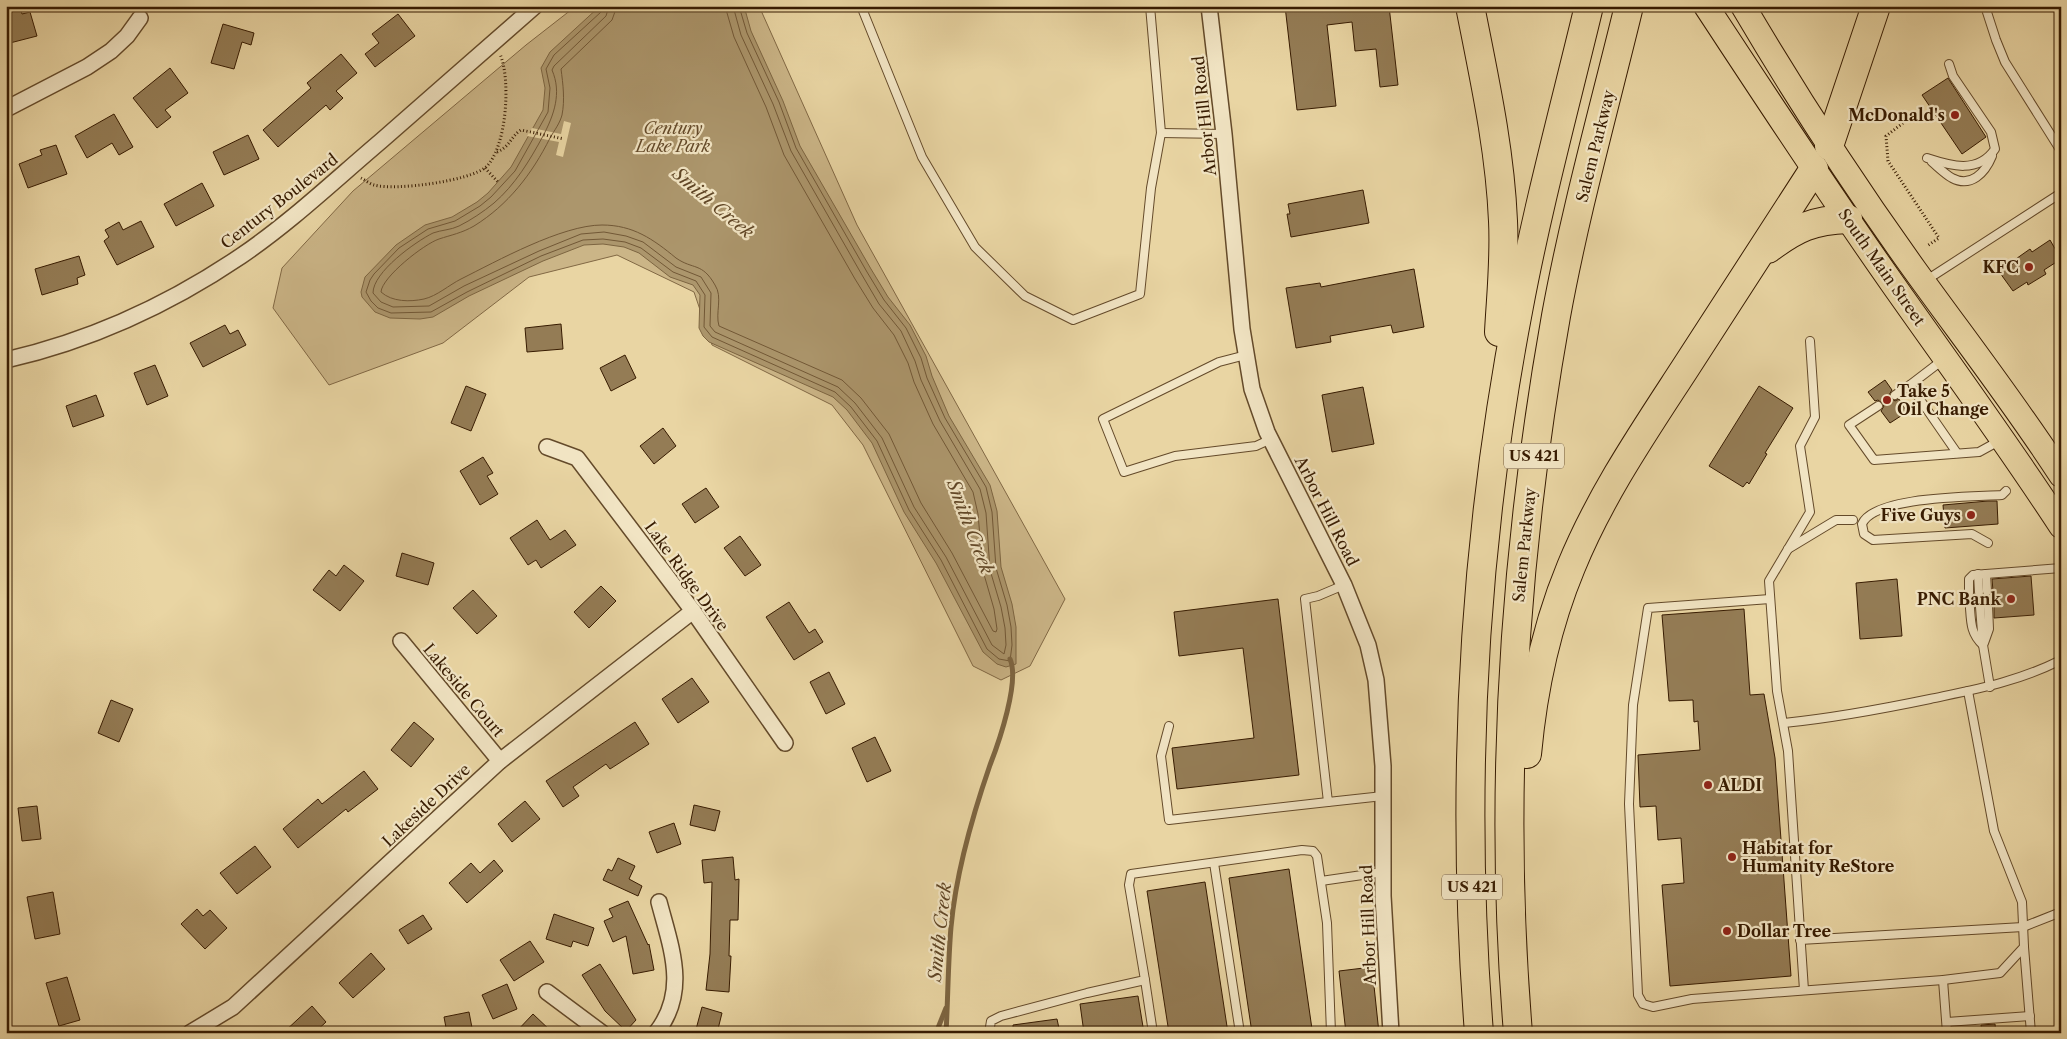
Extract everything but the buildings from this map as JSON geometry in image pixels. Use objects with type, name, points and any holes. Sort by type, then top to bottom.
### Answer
[{"type":"highway","points":[[1470,6],[1495,140],[1503,222],[1492,480]]},
{"type":"highway","name":"US 421","points":[[1479,1033],[1472,916],[1472,741],[1482,567],[1492,480],[1519,306],[1536,221],[1589,6]]},
{"type":"highway","name":"Salem Parkway","points":[[1518,1033],[1511,914],[1512,723],[1521,571],[1530,485],[1542,400],[1574,230],[1629,6]]},
{"type":"highway","points":[[1829,146],[1876,6]]},
{"type":"highway","points":[[1511,914],[1535,692],[1547,636],[1568,576],[1588,530],[1634,446],[1814,169]]},
{"type":"highway","points":[[1757,257],[1799,228],[1822,220],[1848,219]]},
{"type":"main road","name":"South Main Street","points":[[1706,6],[1848,219],[2004,439],[2061,526]]},
{"type":"main road","name":"South Main Street","points":[[1743,6],[1802,106],[1829,146],[2061,475]]},
{"type":"main road","points":[[1814,169],[1829,146]]},
{"type":"street","name":"Century Boulevard","points":[[6,360],[97,332],[134,316],[205,279],[275,231],[535,6]]},
{"type":"street","name":"Arbor Hill Road","points":[[1209,6],[1224,134],[1242,329],[1252,389],[1271,439],[1344,585],[1368,645],[1376,680],[1380,716],[1383,796],[1386,975],[1391,1033]]},
{"type":"street","points":[[6,109],[87,67],[111,51],[127,36],[140,18]]},
{"type":"street","name":"Lake Ridge Drive","points":[[547,446],[577,458],[693,611],[785,743]]},
{"type":"street","name":"Lakeside Drive","points":[[190,1033],[233,1007],[500,761],[693,611]]},
{"type":"street","name":"Lakeside Court","points":[[401,642],[500,761]]},
{"type":"street","points":[[656,1033],[665,1021],[671,1008],[676,979],[673,958],[659,902]]},
{"type":"street","points":[[547,992],[602,1033]]},
{"type":"lane","points":[[861,6],[922,157],[975,247],[1025,296],[1073,320],[1140,294],[1151,188],[1161,133],[1150,6]]},
{"type":"lane","points":[[1985,6],[1996,40],[2006,62],[2061,151]]},
{"type":"lane","points":[[1949,64],[1953,76],[1991,132],[1995,149],[1986,169],[1976,179],[1966,181],[1952,178],[1927,158],[1951,166],[1977,164],[1988,158],[1995,149]]},
{"type":"lane","points":[[2057,143],[2061,130]]},
{"type":"lane","points":[[1161,133],[1224,134]]},
{"type":"lane","points":[[1924,282],[2061,193]]},
{"type":"lane","points":[[1804,990],[1789,757],[1777,691],[1769,581],[1810,512],[1800,446],[1815,417],[1810,341]]},
{"type":"lane","points":[[1246,355],[1219,362],[1103,419],[1124,472],[1175,456],[1256,446],[1271,439]]},
{"type":"lane","points":[[1895,395],[1946,358]]},
{"type":"lane","points":[[1910,385],[1957,453]]},
{"type":"lane","points":[[1878,406],[1849,425],[1874,460],[1979,452],[2004,439]]},
{"type":"lane","points":[[1988,543],[1972,534],[1873,540],[1864,534],[1862,524],[1870,514],[1906,502],[2002,495],[2006,491]]},
{"type":"lane","points":[[1786,550],[1836,520],[1853,520]]},
{"type":"lane","points":[[1969,593],[1968,579],[1970,576],[2061,568]]},
{"type":"lane","points":[[1982,574],[1983,592]]},
{"type":"lane","points":[[1328,802],[1305,599],[1318,596],[1344,585]]},
{"type":"lane","points":[[1770,599],[1648,608],[1633,705],[1629,804],[1638,995],[1643,1004],[1653,1007],[1692,999],[1943,980],[2000,972],[2024,947]]},
{"type":"lane","points":[[1984,607],[1989,629],[1983,645],[1990,687]]},
{"type":"lane","points":[[1970,608],[1972,629],[1977,639],[1983,645]]},
{"type":"lane","points":[[1784,723],[1857,714],[1990,687],[2025,676],[2061,660]]},
{"type":"lane","points":[[1968,691],[1994,831],[2022,902],[2032,1033]]},
{"type":"lane","points":[[1170,726],[1161,756],[1169,820],[1383,796]]},
{"type":"lane","points":[[1153,1033],[1129,885],[1131,874],[1302,850],[1313,851],[1317,856],[1328,923],[1331,1033]]},
{"type":"lane","points":[[1214,863],[1240,1033]]},
{"type":"lane","points":[[1321,881],[1383,872]]},
{"type":"lane","points":[[1800,940],[2024,927],[2061,912]]},
{"type":"lane","points":[[989,1033],[991,1021],[1001,1016],[1145,980]]},
{"type":"lane","points":[[1943,980],[1947,1033]]},
{"type":"lane","points":[[1946,1022],[2030,1016]]},
{"type":"path","points":[[346,171],[374,185],[391,187],[446,181],[474,174],[485,168],[496,152],[503,122],[506,70],[495,42]]},
{"type":"path","points":[[1903,123],[1886,136],[1888,161],[1938,238],[1927,246]]},
{"type":"path","points":[[496,152],[507,146],[516,133],[521,130],[564,139]]},
{"type":"path","points":[[485,168],[498,182]]},
{"type":"green space","name":"Century Lake Park","points":[[576,6],[759,6],[857,225],[1065,599],[1030,666],[1001,680],[973,666],[863,445],[832,405],[712,345],[694,292],[617,255],[529,277],[443,343],[329,385],[273,308],[282,268],[353,191],[526,45]]},
{"type":"water","name":"Century Lake Park","points":[[600,6],[744,6],[751,31],[783,101],[800,146],[888,297],[910,325],[926,356],[932,376],[949,416],[990,485],[997,511],[1001,567],[1012,604],[1016,627],[1016,664],[1006,667],[997,664],[983,652],[936,563],[904,512],[872,443],[847,410],[833,397],[709,342],[699,328],[700,295],[693,285],[670,277],[639,253],[624,247],[603,244],[584,245],[543,261],[469,296],[433,317],[420,319],[390,318],[375,312],[362,297],[361,292],[365,277],[396,245],[425,225],[452,217],[477,202],[488,193],[511,167],[543,110],[545,88],[541,68],[550,52]]},
{"type":"pier","points":[[564,121],[571,123],[563,157],[556,155],[559,142],[527,136],[532,128],[561,134]]},
{"type":"waterway","name":"Smith Creek","points":[[946,1033],[953,906],[971,825],[1007,712],[1012,682],[1010,659]]},
{"type":"waterway","points":[[936,1033],[946,1008]]},
{"type":"place","name":"McDonald's","points":[[1955,115]]},
{"type":"place","name":"KFC","points":[[2029,267]]},
{"type":"place","name":"Take 5 Oil Change","points":[[1887,400]]},
{"type":"place","name":"Five Guys","points":[[1971,515]]},
{"type":"place","name":"PNC Bank","points":[[2011,599]]},
{"type":"place","name":"ALDI","points":[[1708,785]]},
{"type":"place","name":"Habitat for Humanity ReStore","points":[[1732,857]]},
{"type":"place","name":"Dollar Tree","points":[[1727,931]]}]
